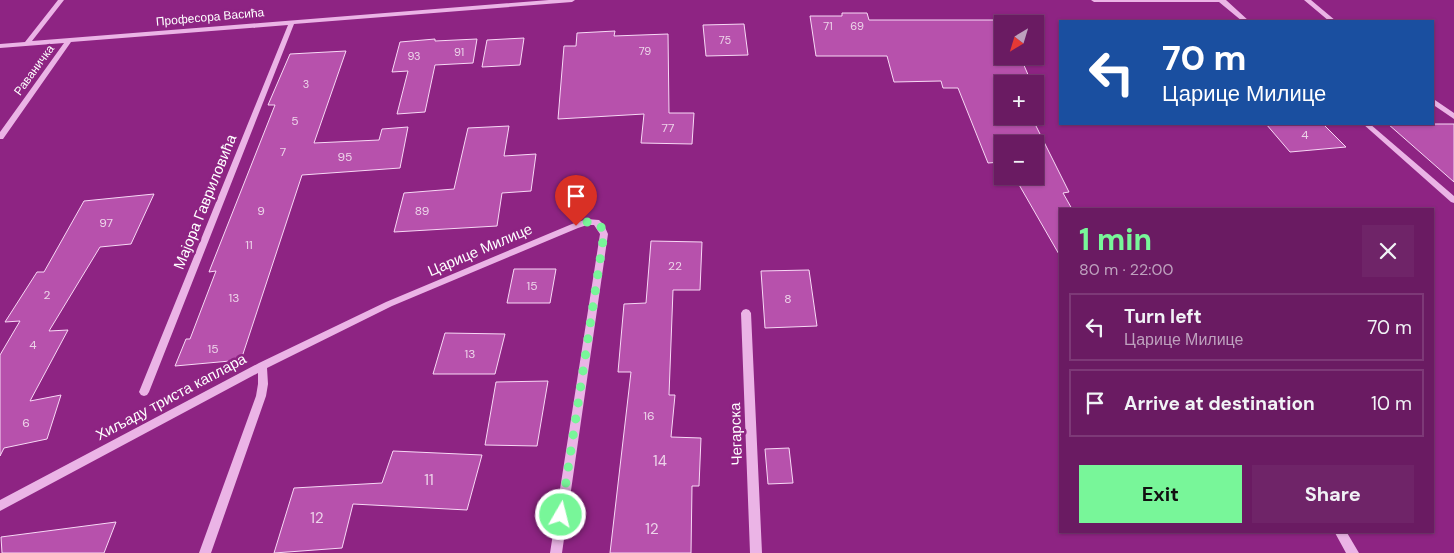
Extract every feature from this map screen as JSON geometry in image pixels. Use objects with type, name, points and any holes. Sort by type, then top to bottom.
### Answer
[{"type":"street","points":[[27,44],[61,0]]},
{"type":"street","name":"Професора Васића","points":[[0,46],[572,0]]},
{"type":"street","points":[[1094,0],[1222,0],[1245,20]]},
{"type":"street","points":[[1306,0],[1332,20]]},
{"type":"street","name":"Мајора Гавриловића","points":[[144,392],[292,22]]},
{"type":"street","name":"Раваничка","points":[[0,137],[69,40]]},
{"type":"street","points":[[1434,102],[1454,117]]},
{"type":"street","points":[[1367,125],[1454,200]]},
{"type":"street","name":"Царице Милице","points":[[262,366],[389,304],[576,226],[592,222],[599,224],[604,234],[556,553]]},
{"type":"street","name":"Чегарска","points":[[746,313],[756,553]]},
{"type":"street","name":"Хиљаду триста каплара","points":[[0,506],[100,450],[262,366],[263,384],[261,396],[205,553]]},
{"type":"street","points":[[1339,533],[1354,553]]},
{"type":"building","points":[[842,13],[867,13],[869,20],[994,20],[994,65],[1024,65],[1028,75],[994,75],[994,125],[1036,125],[1040,135],[994,135],[994,163],[988,163],[958,88],[943,88],[941,81],[894,82],[887,56],[816,56],[810,16],[842,16]]},
{"type":"building","points":[[744,24],[748,55],[706,56],[703,25]]},
{"type":"building","points":[[615,31],[614,36],[668,34],[669,113],[694,113],[692,144],[641,143],[644,114],[558,119],[564,46],[576,46],[577,33]]},
{"type":"building","points":[[524,38],[520,65],[482,67],[487,40]]},
{"type":"building","points":[[435,39],[435,41],[477,39],[473,63],[435,65],[425,112],[397,114],[408,71],[392,72],[400,42]]},
{"type":"building","points":[[346,51],[314,143],[379,140],[382,129],[408,127],[400,168],[302,175],[241,360],[175,366],[186,339],[190,339],[216,271],[209,272],[275,105],[268,105],[290,54]]},
{"type":"building","points":[[1454,124],[1454,182],[1389,125]]},
{"type":"building","points":[[1267,125],[1324,125],[1346,147],[1290,152]]},
{"type":"building","points":[[509,126],[504,156],[536,154],[531,191],[502,193],[497,226],[394,232],[404,193],[454,189],[468,128]]},
{"type":"building","points":[[1044,142],[1069,192],[1063,193],[1071,208],[1059,208],[1059,254],[1019,185],[1044,185]]},
{"type":"building","points":[[154,194],[131,244],[100,247],[49,331],[68,330],[30,401],[61,395],[47,439],[4,448],[0,456],[0,355],[20,321],[5,322],[37,272],[44,272],[84,201]]},
{"type":"building","points":[[651,241],[702,242],[700,290],[673,290],[669,395],[675,395],[671,437],[701,438],[699,486],[692,486],[691,553],[610,553],[631,372],[618,372],[624,304],[646,303]]},
{"type":"building","points":[[514,269],[556,269],[550,303],[507,303]]},
{"type":"building","points":[[809,270],[817,326],[765,328],[761,271]]},
{"type":"building","points":[[445,333],[505,334],[495,374],[433,374]]},
{"type":"building","points":[[548,381],[537,446],[485,445],[496,382]]},
{"type":"building","points":[[789,448],[793,483],[768,484],[765,449]]},
{"type":"building","points":[[393,451],[482,455],[467,510],[353,504],[342,548],[274,553],[294,488],[382,483]]},
{"type":"building","points":[[116,522],[104,553],[2,553],[1,537]]},
{"type":"route","points":[[561,515],[604,234],[596,222],[587,222],[576,226]]}]
